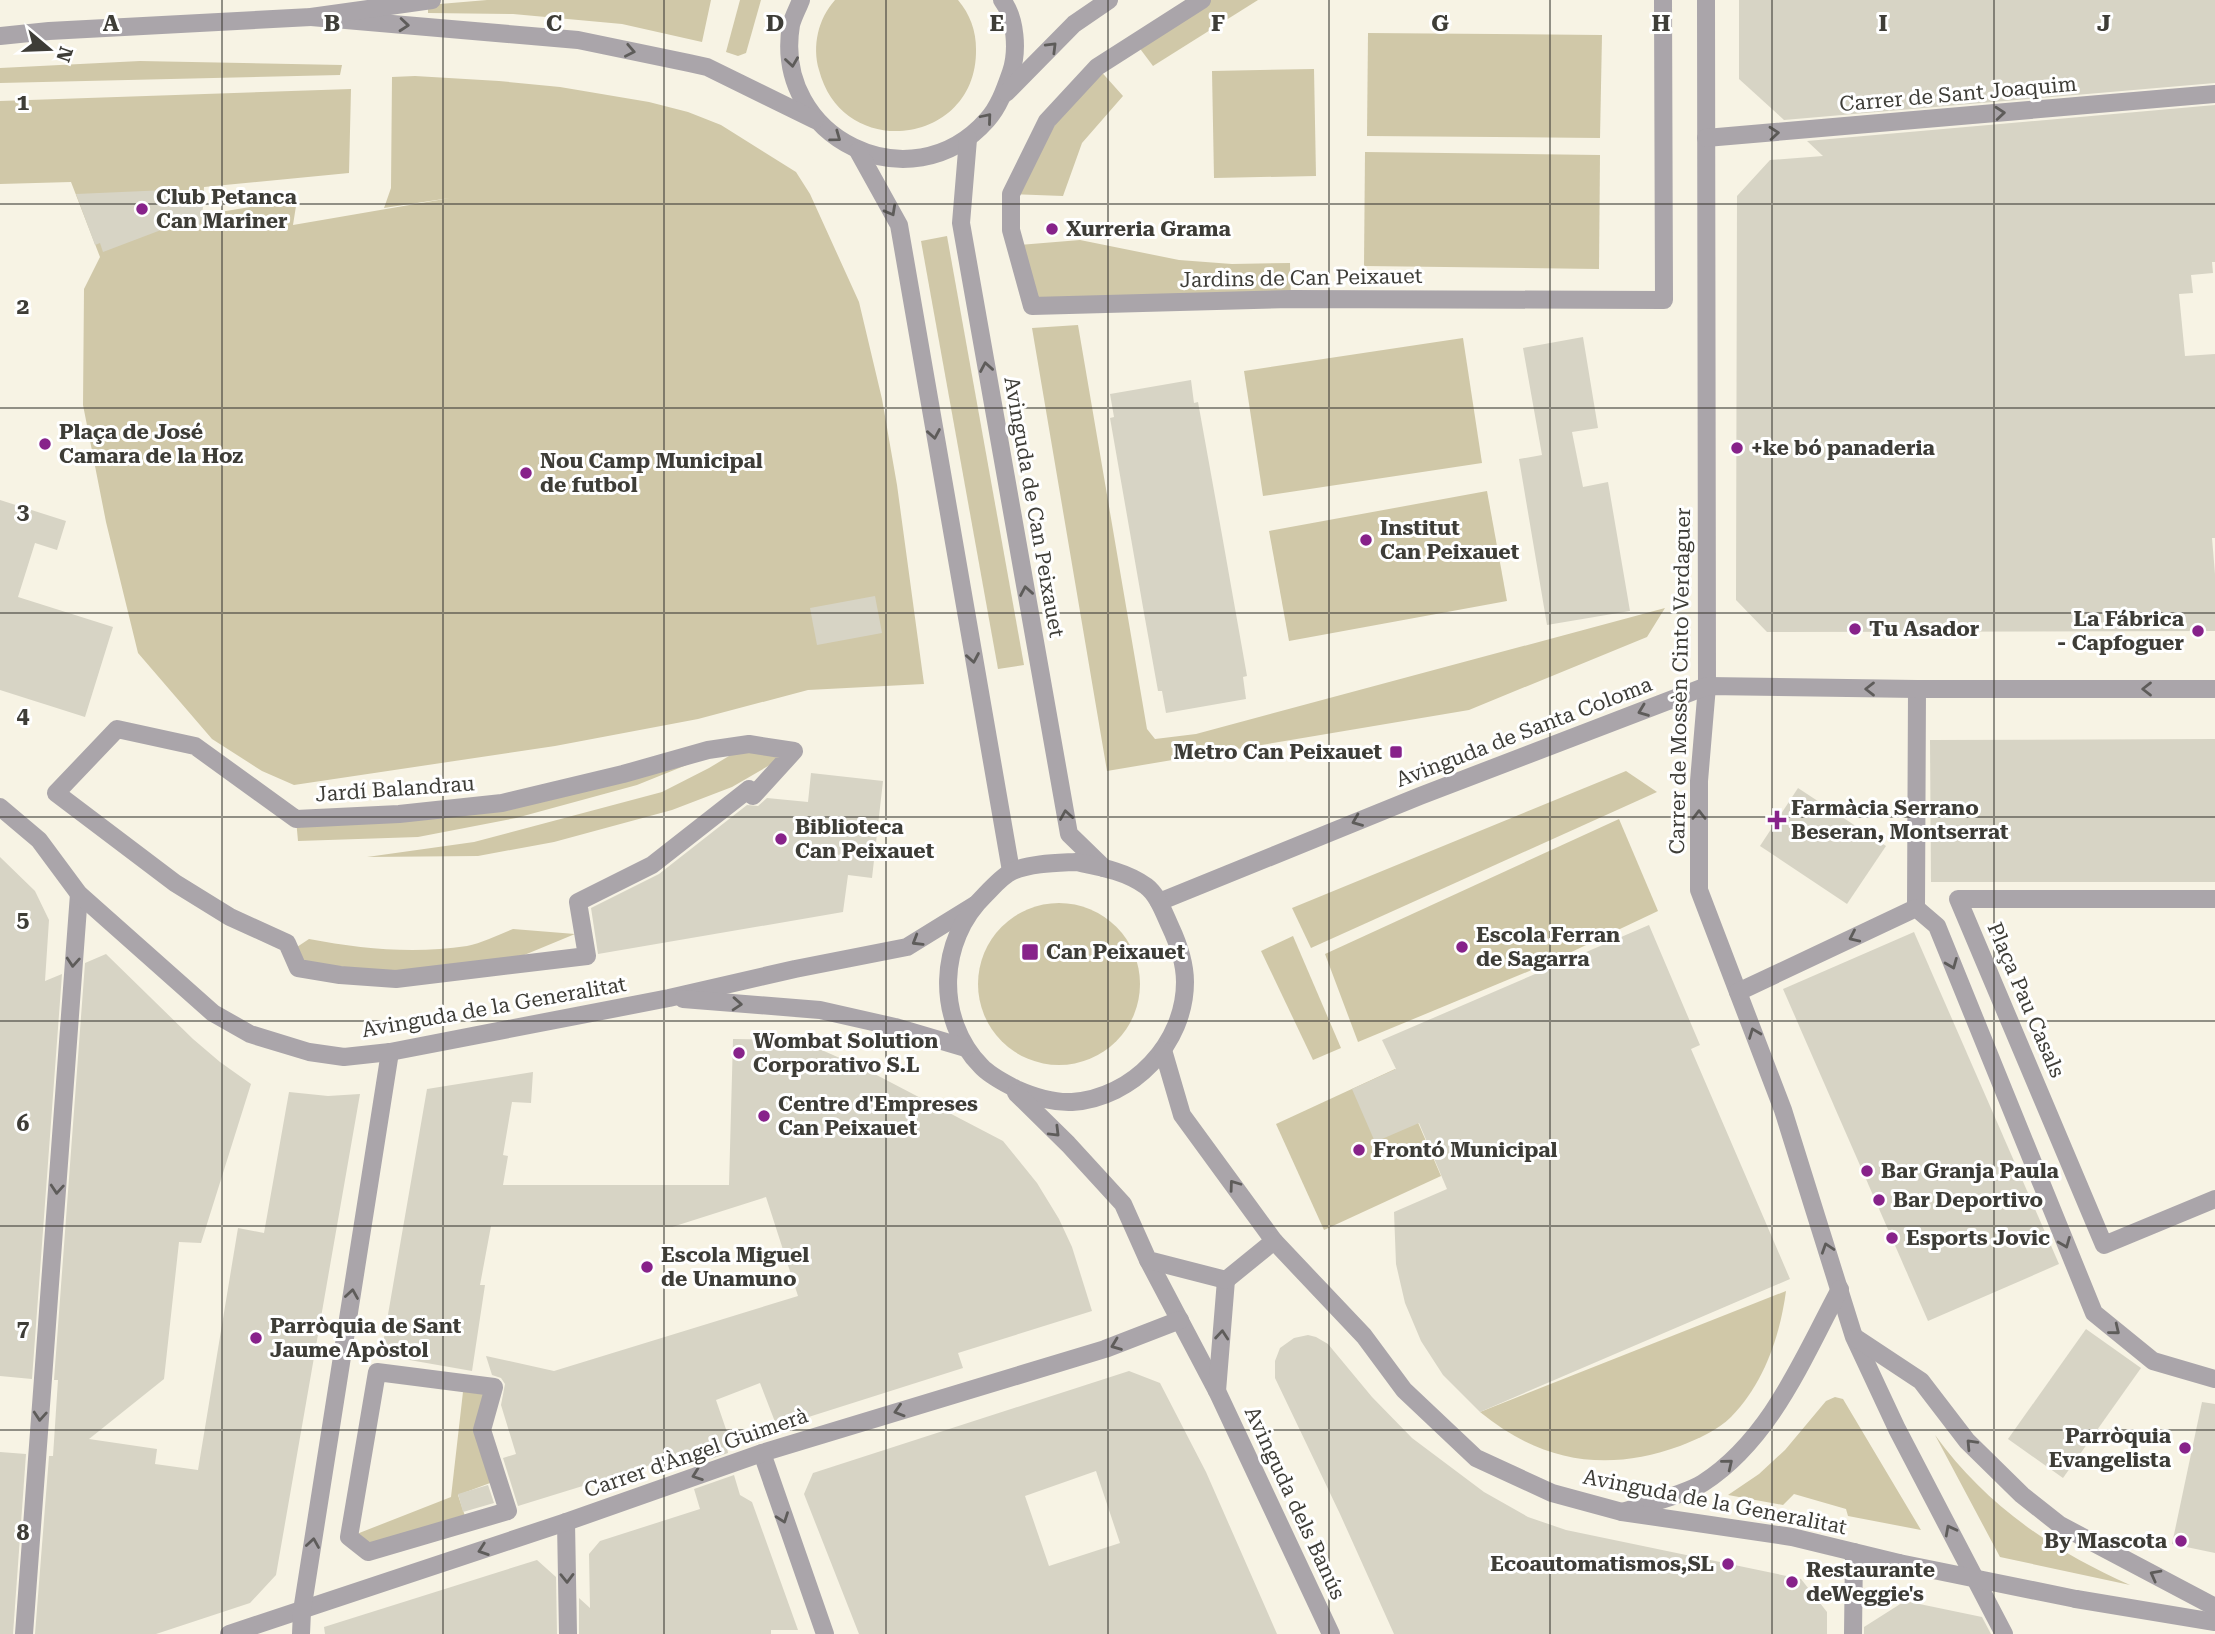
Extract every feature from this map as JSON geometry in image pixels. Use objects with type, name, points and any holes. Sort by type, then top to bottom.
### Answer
[{"type":"street","points":[[0,36],[311,17],[432,0]]},
{"type":"street","points":[[801,0],[792,24],[790,58],[798,91],[816,120],[835,138],[858,151],[895,160],[933,155],[968,139],[988,119],[1003,96],[1074,24],[1109,0]]},
{"type":"street","points":[[1002,0],[1007,7],[1014,36],[1013,67],[1003,96]]},
{"type":"street","name":"Jardins de Can Peixauet","points":[[1202,0],[1097,67],[1047,121],[1011,194],[1012,230],[1032,306],[1291,299],[1664,300],[1663,0]]},
{"type":"street","name":"Carrer de Mossèn Cinto Verdaguer","points":[[1706,0],[1707,686],[1699,781],[1699,890],[1783,1110],[1854,1336],[1897,1429],[2004,1634]]},
{"type":"street","points":[[311,17],[578,40],[707,66],[816,120]]},
{"type":"street","name":"Carrer de Sant Joaquim","points":[[1706,138],[2215,94]]},
{"type":"street","name":"Avinguda de Can Peixauet","points":[[968,139],[961,223],[1069,834],[1104,868]]},
{"type":"street","points":[[858,151],[899,225],[1012,871]]},
{"type":"street","name":"Avinguda de Santa Coloma","points":[[1159,902],[1420,796],[1707,686],[2215,689]]},
{"type":"street","points":[[1917,689],[1916,908],[1937,926],[2094,1313],[2153,1361],[2215,1379]]},
{"type":"street","name":"Jardí Balandrau","points":[[117,729],[195,746],[296,819],[399,814],[502,803],[708,750],[749,744],[794,751],[753,796],[749,789],[652,865],[578,902],[587,956],[396,979],[340,975],[298,968],[287,943],[230,917],[175,883],[56,793],[117,729]]},
{"type":"street","name":"Avinguda de la Generalitat","points":[[0,807],[39,840],[79,894],[213,1013],[250,1034],[309,1052],[344,1057],[390,1052],[669,998],[907,947],[975,905]]},
{"type":"street","points":[[1076,862],[1104,868],[1121,872],[1147,887],[1159,902],[1180,946],[1185,982],[1180,1018],[1163,1051],[1139,1077],[1107,1094],[1072,1102],[1037,1098],[1006,1084],[982,1068],[966,1048],[950,1013],[946,975],[955,938],[975,905],[1012,871],[1076,862]]},
{"type":"street","points":[[23,1634],[79,894]]},
{"type":"street","name":"Plaça Pau Casals","points":[[2215,899],[1958,899],[2104,1245],[2215,1199]]},
{"type":"street","points":[[1738,992],[1916,908]]},
{"type":"street","name":"Avinguda de la Generalitat","points":[[669,998],[820,1010],[895,1027],[966,1048]]},
{"type":"street","name":"Avinguda de la Generalitat","points":[[1163,1051],[1182,1115],[1274,1241],[1364,1336],[1404,1390],[1476,1458],[1552,1493],[1622,1512],[1792,1537],[1899,1563],[2077,1599],[2215,1622]]},
{"type":"street","points":[[301,1634],[302,1611],[390,1052]]},
{"type":"street","name":"Avinguda dels Banús","points":[[1006,1084],[1068,1144],[1123,1205],[1217,1391],[1331,1634]]},
{"type":"street","points":[[1217,1391],[1227,1280],[1274,1241]]},
{"type":"street","points":[[1149,1259],[1227,1280]]},
{"type":"street","points":[[1622,1512],[1700,1485],[1735,1459],[1757,1434],[1797,1370],[1840,1289]]},
{"type":"street","name":"Carrer d'Àngel Guimerà","points":[[229,1634],[566,1522],[762,1453],[1105,1349],[1180,1320]]},
{"type":"street","points":[[1854,1336],[1921,1381],[1967,1441],[2022,1495],[2060,1525],[2215,1607]]},
{"type":"street","points":[[377,1372],[494,1387],[482,1430],[508,1511],[368,1552],[349,1536],[377,1372]]},
{"type":"street","points":[[762,1453],[825,1634]]},
{"type":"street","points":[[566,1522],[568,1634]]},
{"type":"street","points":[[1853,1634],[1854,1552]]},
{"type":"shaded area","points":[[487,0],[711,0],[702,42],[622,24],[513,14],[428,13],[428,5]]},
{"type":"shaded area","points":[[740,0],[761,0],[746,53],[738,56],[726,52]]},
{"type":"shaded area","points":[[835,0],[958,0],[972,23],[976,49],[971,81],[956,106],[934,122],[907,130],[880,130],[854,119],[833,100],[817,61],[818,33],[824,16]]},
{"type":"shaded area","points":[[1202,0],[1258,0],[1153,66],[1135,42]]},
{"type":"shaded area","points":[[1368,33],[1602,35],[1600,138],[1367,136]]},
{"type":"shaded area","points":[[140,61],[342,65],[340,75],[0,83],[0,68]]},
{"type":"shaded area","points":[[1097,67],[1123,96],[1082,143],[1063,196],[1011,194],[1017,177]]},
{"type":"shaded area","points":[[1314,69],[1316,176],[1214,178],[1212,71]]},
{"type":"shaded area","name":"Nou Camp Municipal de futbol","points":[[415,76],[560,87],[649,102],[688,112],[721,125],[796,172],[810,194],[859,302],[882,399],[897,485],[924,684],[808,690],[698,719],[555,746],[294,785],[262,771],[212,739],[138,653],[106,522],[83,405],[84,289],[100,257],[71,182],[0,184],[0,101],[351,89],[349,173],[204,187],[202,215],[285,201],[296,206],[293,225],[450,198],[384,208],[391,188],[392,77]]},
{"type":"shaded area","points":[[1365,152],[1600,155],[1599,269],[1364,266]]},
{"type":"shaded area","points":[[947,236],[1024,665],[998,669],[921,241]]},
{"type":"shaded area","points":[[1080,240],[1179,260],[1232,264],[1290,263],[1291,299],[1032,306],[1019,245]]},
{"type":"shaded area","points":[[1078,325],[1147,729],[1155,739],[1196,734],[1665,608],[1647,637],[1469,710],[1107,771],[1032,328]]},
{"type":"shaded area","points":[[1463,338],[1482,463],[1263,496],[1244,371]]},
{"type":"shaded area","points":[[1487,491],[1507,601],[1289,641],[1269,531]]},
{"type":"shaded area","points":[[749,744],[794,751],[732,787],[672,810],[554,842],[478,856],[367,857],[474,842],[662,792]]},
{"type":"shaded area","points":[[709,756],[637,785],[516,818],[418,837],[298,841],[296,819],[399,814]]},
{"type":"shaded area","points":[[1626,771],[1657,792],[1311,948],[1292,908]]},
{"type":"shaded area","points":[[1619,819],[1658,911],[1546,964],[1358,1042],[1325,954]]},
{"type":"shaded area","points":[[1059,903],[1090,909],[1116,927],[1134,953],[1140,984],[1134,1015],[1116,1041],[1090,1059],[1059,1065],[1028,1059],[1002,1041],[984,1015],[978,984],[984,953],[1002,927],[1028,909]]},
{"type":"shaded area","points":[[513,929],[575,934],[505,963],[396,979],[298,968],[297,947],[309,939],[368,948],[427,950],[473,945]]},
{"type":"shaded area","points":[[1293,936],[1341,1048],[1313,1060],[1261,951]]},
{"type":"shaded area","name":"Frontó Municipal","points":[[1395,1069],[1441,1176],[1324,1230],[1276,1124]]},
{"type":"shaded area","points":[[1786,1291],[1780,1325],[1769,1358],[1743,1404],[1726,1422],[1680,1446],[1626,1459],[1575,1458],[1527,1442],[1480,1412]]},
{"type":"shaded area","points":[[464,1383],[494,1387],[482,1430],[498,1480],[458,1495],[467,1522],[368,1552],[349,1537],[451,1497]]},
{"type":"shaded area","points":[[1835,1397],[1843,1399],[1921,1530],[1848,1516],[1846,1509],[1794,1494],[1783,1505],[1728,1495],[1759,1474],[1785,1450],[1826,1401]]},
{"type":"shaded area","points":[[1935,1435],[1975,1483],[2022,1523],[2073,1556],[2130,1585],[2000,1557]]},
{"type":"building","points":[[1739,0],[2215,0],[2215,83],[1784,120],[1739,79]]},
{"type":"building","points":[[2215,105],[2213,273],[2191,275],[2193,293],[2179,294],[2185,356],[2215,354],[2215,538],[2212,538],[2215,631],[1767,632],[1736,600],[1737,196],[1770,160],[1823,156],[1807,141]]},
{"type":"building","name":"Club Petanca Can Mariner","points":[[167,190],[167,193],[205,193],[199,228],[161,230],[103,252],[100,243],[95,245],[76,194]]},
{"type":"building","points":[[1583,337],[1598,428],[1572,432],[1583,487],[1608,482],[1630,611],[1547,625],[1519,459],[1542,455],[1523,348]]},
{"type":"building","points":[[1191,380],[1194,403],[1198,402],[1247,676],[1243,677],[1246,699],[1166,713],[1162,691],[1158,691],[1144,613],[1110,418],[1114,417],[1110,394]]},
{"type":"building","points":[[0,500],[66,521],[57,550],[35,543],[18,597],[113,627],[85,717],[0,690]]},
{"type":"building","points":[[875,596],[882,633],[817,645],[810,608]]},
{"type":"building","points":[[2215,739],[2215,882],[1931,882],[1930,740]]},
{"type":"building","name":"Biblioteca Can Peixauet","points":[[811,773],[883,781],[872,878],[848,875],[843,912],[598,954],[591,908],[659,874],[747,805],[758,806],[767,798],[808,802]]},
{"type":"building","points":[[1798,788],[1886,846],[1847,904],[1760,846]]},
{"type":"building","points":[[0,857],[35,891],[49,920],[45,981],[62,974],[32,1379],[0,1376]]},
{"type":"building","points":[[1649,925],[1700,1045],[1691,1049],[1790,1279],[1480,1412],[1443,1375],[1421,1341],[1405,1303],[1396,1264],[1394,1212],[1447,1189],[1419,1123],[1375,1142],[1352,1089],[1396,1069],[1382,1040]]},
{"type":"building","points":[[1914,932],[2059,1264],[1928,1321],[1783,989]]},
{"type":"building","points":[[106,954],[193,1039],[251,1084],[201,1243],[179,1242],[164,1379],[89,1439],[157,1449],[155,1464],[198,1470],[238,1228],[264,1233],[289,1092],[328,1096],[360,1094],[276,1575],[250,1603],[156,1634],[35,1634],[49,1456],[53,1456],[58,1380],[54,1380],[85,963]]},
{"type":"building","points":[[733,1039],[799,1040],[867,1070],[1003,1141],[1037,1183],[1059,1219],[1072,1247],[1092,1311],[958,1353],[963,1368],[777,1427],[760,1383],[716,1400],[730,1441],[726,1442],[728,1453],[687,1467],[683,1455],[518,1506],[503,1458],[516,1454],[501,1405],[505,1384],[501,1378],[492,1375],[486,1356],[554,1371],[798,1296],[766,1197],[672,1227],[491,1226],[480,1285],[485,1285],[472,1371],[381,1355],[427,1089],[533,1072],[531,1103],[512,1102],[503,1155],[508,1156],[503,1185],[729,1185]]},
{"type":"building","points":[[2086,1329],[2141,1368],[2063,1478],[2008,1439]]},
{"type":"building","points":[[1308,1335],[1328,1344],[1372,1397],[1412,1438],[1484,1492],[1528,1517],[1566,1530],[1801,1579],[1827,1612],[1827,1634],[1394,1634],[1275,1378],[1275,1361],[1280,1348],[1294,1338]]},
{"type":"building","points":[[1129,1371],[1160,1383],[1206,1472],[1277,1634],[859,1634],[804,1494],[813,1473]],"holes":[[[1096,1471],[1120,1543],[1049,1566],[1025,1496]]]},
{"type":"building","points":[[2202,1402],[2215,1404],[2215,1553],[2172,1544]]},
{"type":"building","points":[[0,1452],[26,1454],[13,1634],[0,1634]]},
{"type":"building","points":[[734,1475],[740,1495],[752,1502],[798,1630],[771,1630],[771,1634],[579,1634],[579,1598],[590,1608],[589,1554],[600,1541],[700,1509],[694,1489]]},
{"type":"building","points":[[488,1485],[494,1503],[463,1512],[458,1494]]},
{"type":"building","points":[[537,1560],[556,1577],[557,1634],[325,1634],[324,1627]]},
{"type":"building","points":[[1905,1601],[1982,1617],[1991,1634],[1864,1634],[1864,1627]]},
{"type":"place","name":"Club Petanca Can Mariner","points":[[142,209]]},
{"type":"place","name":"Xurreria Grama","points":[[1052,229]]},
{"type":"place","name":"Plaça de José Camara de la Hoz","points":[[45,444]]},
{"type":"place","name":"+ke bó panaderia","points":[[1737,448]]},
{"type":"place","name":"Nou Camp Municipal de futbol","points":[[526,473]]},
{"type":"place","name":"Institut Can Peixauet","points":[[1366,540]]},
{"type":"place","name":"Tu Asador","points":[[1855,629]]},
{"type":"place","name":"La Fábrica - Capfoguer","points":[[2198,631]]},
{"type":"place","name":"Metro Can Peixauet","points":[[1396,752]]},
{"type":"place","name":"Farmàcia Serrano Beseran, Montserrat","points":[[1777,820]]},
{"type":"place","name":"Biblioteca Can Peixauet","points":[[781,839]]},
{"type":"place","name":"Escola Ferran de Sagarra","points":[[1462,947]]},
{"type":"place","name":"Can Peixauet","points":[[1030,952]]},
{"type":"place","name":"Wombat Solution Corporativo S.L","points":[[739,1053]]},
{"type":"place","name":"Centre d'Empreses Can Peixauet","points":[[764,1116]]},
{"type":"place","name":"Frontó Municipal","points":[[1359,1150]]},
{"type":"place","name":"Bar Granja Paula","points":[[1867,1171]]},
{"type":"place","name":"Bar Deportivo","points":[[1879,1200]]},
{"type":"place","name":"Esports Jovic","points":[[1892,1238]]},
{"type":"place","name":"Escola Miguel de Unamuno","points":[[647,1267]]},
{"type":"place","name":"Parròquia de Sant Jaume Apòstol","points":[[256,1338]]},
{"type":"place","name":"Parròquia Evangelista","points":[[2185,1448]]},
{"type":"place","name":"By Mascota","points":[[2181,1541]]},
{"type":"place","name":"Ecoautomatismos,SL","points":[[1728,1564]]},
{"type":"place","name":"Restaurante deWeggie's","points":[[1792,1582]]}]
